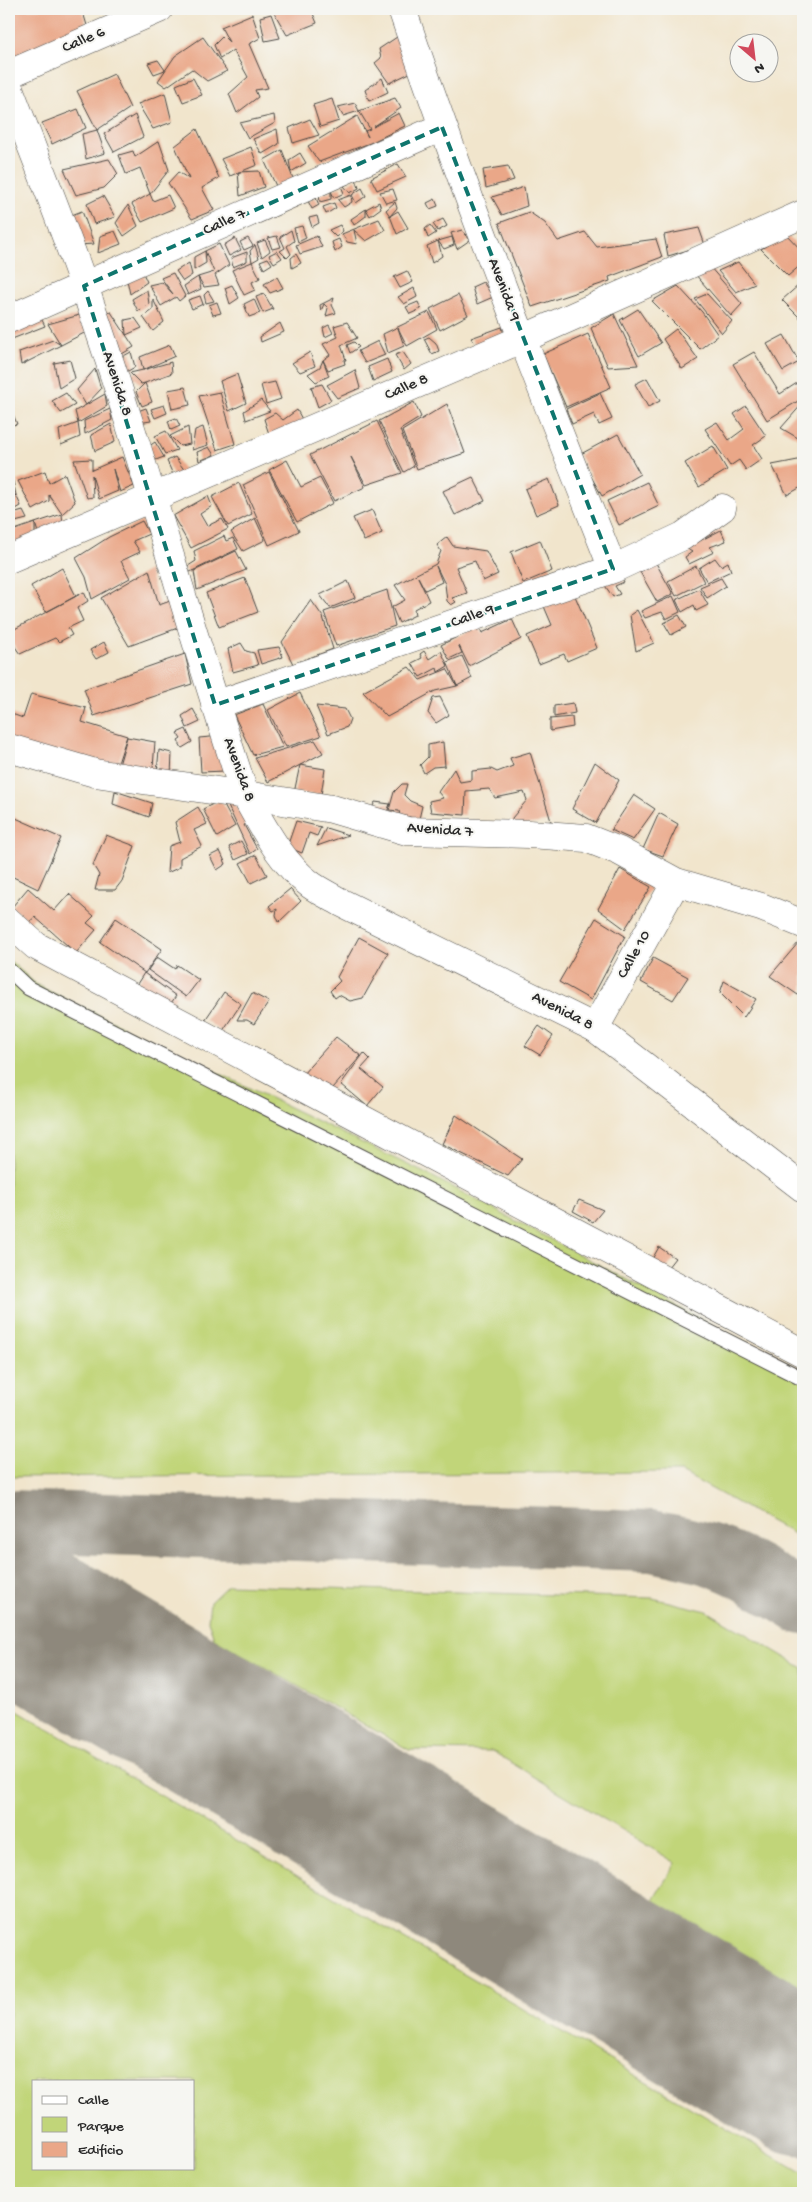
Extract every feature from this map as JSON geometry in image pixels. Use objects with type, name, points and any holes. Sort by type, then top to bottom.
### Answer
[{"type":"street","name":"Calle 6","points":[[9,74],[159,9]]},
{"type":"street","name":"Avenida 9","points":[[402,9],[442,127],[522,339],[613,569]]},
{"type":"street","name":"Avenida 8","points":[[9,88],[84,286],[152,496],[215,705],[245,795],[264,829],[283,857],[311,885],[342,903],[595,1028],[803,1188]]},
{"type":"street","name":"Calle 7","points":[[9,319],[442,127]]},
{"type":"street","name":"Calle 8","points":[[9,559],[152,496],[522,339],[803,214]]},
{"type":"street","name":"Calle 9","points":[[215,705],[613,569],[683,536],[722,508]]},
{"type":"street","name":"Avenida 7","points":[[9,748],[95,773],[332,809],[407,831],[529,834],[586,838],[620,851],[676,882],[761,907],[803,924]]},
{"type":"street","name":"Calle 10","points":[[595,1028],[676,882]]},
{"type":"street","points":[[9,922],[36,946],[45,951],[803,1353]]},
{"type":"lane","points":[[9,970],[28,988],[803,1379]]},
{"type":"highlighted area","points":[[442,127],[613,569],[215,705],[84,286]]},
{"type":"green space","points":[[9,960],[37,985],[435,1178],[803,1373],[803,1539],[681,1472],[9,1477]]},
{"type":"green space","points":[[228,1585],[652,1598],[707,1611],[803,1668],[803,1990],[653,1900],[676,1863],[492,1751],[409,1750],[214,1638],[208,1621],[210,1602]]},
{"type":"green space","points":[[9,1706],[803,2174],[803,2193],[9,2193]]},
{"type":"building","points":[[9,9],[82,9],[89,32],[9,63]]},
{"type":"building","points":[[272,9],[311,9],[317,23],[287,35]]},
{"type":"building","points":[[252,14],[260,38],[249,44],[268,88],[255,90],[258,97],[237,113],[229,94],[248,77],[233,50],[220,59],[214,45],[223,36],[229,42],[221,27]]},
{"type":"building","points":[[271,14],[280,38],[265,41],[260,17]]},
{"type":"building","points":[[400,35],[416,70],[389,83],[375,63],[381,58],[379,49]]},
{"type":"building","points":[[203,37],[227,71],[207,81],[192,69],[166,87],[158,81],[175,56]]},
{"type":"building","points":[[158,60],[165,70],[154,74],[148,63]]},
{"type":"building","points":[[114,74],[130,108],[97,130],[77,91]]},
{"type":"building","points":[[193,78],[202,95],[183,102],[176,85]]},
{"type":"building","points":[[382,78],[388,92],[369,101],[365,90]]},
{"type":"building","points":[[165,93],[172,122],[153,129],[138,104]]},
{"type":"building","points":[[395,98],[401,108],[373,127],[399,113],[405,126],[370,143],[319,162],[308,146],[357,116],[368,137],[365,131],[370,129],[359,111]]},
{"type":"building","points":[[332,99],[339,121],[320,127],[313,105]]},
{"type":"building","points":[[355,103],[359,111],[343,116],[338,107]]},
{"type":"building","points":[[78,109],[86,128],[52,144],[42,123]]},
{"type":"building","points":[[135,115],[143,137],[114,152],[104,134]]},
{"type":"building","points":[[274,115],[275,123],[248,138],[240,123]]},
{"type":"building","points":[[310,119],[319,135],[293,143],[289,128]]},
{"type":"building","points":[[197,129],[219,178],[202,188],[214,210],[192,219],[168,183],[178,172],[189,179],[175,146]]},
{"type":"building","points":[[277,129],[279,144],[262,154],[253,139]]},
{"type":"building","points":[[97,130],[105,153],[86,159],[82,134]]},
{"type":"building","points":[[159,141],[169,170],[150,194],[140,168],[126,174],[119,155],[133,151],[135,157]]},
{"type":"building","points":[[251,147],[257,165],[230,176],[221,159]]},
{"type":"building","points":[[282,150],[294,181],[276,186],[264,160]]},
{"type":"building","points":[[300,153],[306,163],[291,172],[289,160]]},
{"type":"building","points":[[109,159],[118,174],[104,188],[76,195],[64,169]]},
{"type":"building","points":[[398,164],[406,177],[377,190],[371,178]]},
{"type":"building","points":[[508,166],[514,180],[486,188],[483,170]]},
{"type":"building","points":[[259,171],[264,187],[240,196],[238,172]]},
{"type":"building","points":[[356,179],[359,188],[350,193],[344,186]]},
{"type":"building","points":[[341,186],[344,193],[334,198],[331,191]]},
{"type":"building","points":[[524,187],[527,206],[502,215],[492,197]]},
{"type":"building","points":[[362,188],[366,196],[356,203],[352,195]]},
{"type":"building","points":[[393,189],[397,200],[386,203],[380,192]]},
{"type":"building","points":[[331,191],[331,199],[320,202],[319,195]]},
{"type":"building","points":[[150,194],[153,201],[168,195],[174,208],[142,222],[132,204]]},
{"type":"building","points":[[351,195],[352,202],[344,207],[338,200]]},
{"type":"building","points":[[103,196],[115,217],[94,224],[87,204]]},
{"type":"building","points":[[316,198],[319,205],[312,209],[308,201]]},
{"type":"building","points":[[435,199],[438,206],[430,209],[427,203]]},
{"type":"building","points":[[379,202],[381,208],[370,216],[366,209]]},
{"type":"building","points":[[395,202],[397,208],[390,216],[386,210]]},
{"type":"building","points":[[334,203],[336,208],[326,214],[323,207]]},
{"type":"building","points":[[128,205],[138,226],[124,236],[116,223]]},
{"type":"building","points":[[366,209],[366,216],[354,225],[351,219]]},
{"type":"building","points":[[82,211],[94,244],[78,245],[69,216]]},
{"type":"building","points":[[398,211],[408,228],[397,234],[390,216]]},
{"type":"building","points":[[529,212],[545,223],[558,241],[585,232],[597,247],[656,239],[662,257],[609,277],[610,281],[532,307],[499,223]]},
{"type":"building","points":[[317,216],[319,223],[312,227],[309,218]]},
{"type":"building","points":[[379,219],[385,230],[366,241],[354,230],[357,244],[347,242],[342,234]]},
{"type":"building","points":[[443,219],[447,226],[438,231],[433,224]]},
{"type":"building","points":[[340,225],[343,231],[336,237],[329,230]]},
{"type":"building","points":[[430,225],[436,233],[428,238],[425,229]]},
{"type":"building","points":[[302,226],[306,238],[298,242],[294,228]]},
{"type":"building","points":[[699,228],[705,245],[668,256],[664,235]]},
{"type":"building","points":[[291,230],[294,241],[287,246],[291,254],[287,258],[280,251],[285,248],[280,237]]},
{"type":"building","points":[[462,230],[470,240],[457,249],[451,233]]},
{"type":"building","points":[[115,231],[121,244],[98,253],[100,236]]},
{"type":"building","points":[[786,234],[803,252],[803,263],[788,276],[761,249]]},
{"type":"building","points":[[277,236],[281,247],[272,249],[268,238]]},
{"type":"building","points":[[317,236],[322,247],[300,254],[296,245]]},
{"type":"building","points":[[452,237],[454,245],[444,249],[438,241]]},
{"type":"building","points":[[235,238],[241,250],[229,256],[224,245]]},
{"type":"building","points":[[248,238],[253,246],[244,250],[240,242]]},
{"type":"building","points":[[339,239],[342,247],[335,252],[332,242]]},
{"type":"building","points":[[265,240],[270,251],[262,257],[257,243]]},
{"type":"building","points":[[438,241],[442,256],[432,263],[427,246]]},
{"type":"building","points":[[219,244],[229,265],[215,275],[219,285],[204,287],[198,277],[214,272],[205,251]]},
{"type":"building","points":[[255,245],[259,258],[252,262],[250,251]]},
{"type":"building","points":[[205,251],[206,263],[194,270],[194,257]]},
{"type":"building","points":[[277,251],[282,258],[274,263],[269,255]]},
{"type":"building","points":[[247,252],[247,261],[233,267],[231,258]]},
{"type":"building","points":[[296,254],[301,263],[292,268],[291,258]]},
{"type":"building","points":[[268,258],[272,264],[264,269],[260,261]]},
{"type":"building","points":[[252,262],[260,278],[252,282],[255,290],[244,295],[232,270]]},
{"type":"building","points":[[738,262],[755,284],[736,292],[718,271]]},
{"type":"building","points":[[189,263],[192,275],[183,281],[176,271]]},
{"type":"building","points":[[709,266],[742,304],[731,316],[695,274]]},
{"type":"building","points":[[407,271],[413,282],[400,288],[394,277]]},
{"type":"building","points":[[143,273],[147,282],[130,294],[127,280]]},
{"type":"building","points":[[173,273],[185,296],[179,301],[176,297],[161,306],[149,285],[162,282],[173,294],[161,278]]},
{"type":"building","points":[[198,277],[201,289],[188,295],[184,286]]},
{"type":"building","points":[[277,277],[283,288],[270,293],[264,284]]},
{"type":"building","points":[[483,282],[493,297],[477,304],[472,287]]},
{"type":"building","points":[[800,284],[803,288],[803,321],[782,300]]},
{"type":"building","points":[[232,285],[239,298],[230,304],[225,288]]},
{"type":"building","points":[[678,286],[702,312],[718,335],[700,349],[652,301]]},
{"type":"building","points":[[414,288],[417,297],[404,304],[398,297]]},
{"type":"building","points":[[147,290],[149,304],[138,311],[132,299]]},
{"type":"building","points":[[208,291],[214,301],[206,303],[204,295]]},
{"type":"building","points":[[264,294],[273,309],[263,313],[256,297]]},
{"type":"building","points":[[707,294],[732,321],[722,333],[695,299]]},
{"type":"building","points":[[458,295],[468,315],[440,330],[430,309]]},
{"type":"building","points":[[200,296],[203,304],[192,309],[188,300]]},
{"type":"building","points":[[334,298],[332,305],[336,313],[326,316],[328,308],[324,304],[321,311],[320,305]]},
{"type":"building","points":[[153,299],[164,322],[153,331],[143,317],[153,309]]},
{"type":"building","points":[[254,299],[260,313],[249,317],[244,304]]},
{"type":"building","points":[[217,302],[221,313],[213,315],[209,305]]},
{"type":"building","points":[[418,302],[421,309],[410,314],[406,307]]},
{"type":"building","points":[[638,309],[661,343],[639,356],[620,320]]},
{"type":"building","points":[[111,312],[134,347],[113,359],[95,314]]},
{"type":"building","points":[[429,312],[437,329],[407,346],[398,328],[404,346],[388,353],[383,334]]},
{"type":"building","points":[[83,314],[88,331],[61,345],[48,324]]},
{"type":"building","points":[[614,314],[638,365],[608,367],[591,328]]},
{"type":"building","points":[[40,316],[45,326],[12,339],[9,335],[9,331]]},
{"type":"building","points":[[135,318],[142,328],[126,335],[125,320]]},
{"type":"building","points":[[347,322],[357,338],[341,345],[346,360],[344,360],[345,364],[328,370],[323,360],[330,355],[323,344],[338,337],[334,326]]},
{"type":"building","points":[[280,323],[284,332],[261,342],[260,337]]},
{"type":"building","points":[[329,325],[333,333],[325,337],[323,328]]},
{"type":"building","points":[[502,327],[504,334],[477,346],[471,338]]},
{"type":"building","points":[[676,329],[698,359],[682,369],[663,339]]},
{"type":"building","points":[[588,334],[611,387],[566,407],[543,354]]},
{"type":"building","points":[[784,335],[799,362],[783,371],[767,344]]},
{"type":"building","points":[[429,337],[436,343],[439,351],[432,354],[424,339]]},
{"type":"building","points":[[53,340],[61,345],[21,365],[19,352]]},
{"type":"building","points":[[378,341],[385,355],[365,363],[358,351]]},
{"type":"building","points":[[354,342],[359,347],[350,353],[347,345]]},
{"type":"building","points":[[170,345],[175,356],[143,370],[140,357]]},
{"type":"building","points":[[131,352],[135,367],[121,375],[118,359]]},
{"type":"building","points":[[310,352],[315,366],[300,372],[292,363]]},
{"type":"building","points":[[403,352],[411,364],[404,370],[395,355]]},
{"type":"building","points":[[754,352],[780,394],[797,383],[803,393],[803,398],[767,420],[733,364]]},
{"type":"building","points":[[387,359],[392,372],[373,381],[368,367]]},
{"type":"building","points":[[70,360],[75,378],[59,388],[54,363]]},
{"type":"building","points":[[323,360],[329,376],[316,382],[308,374],[320,367]]},
{"type":"building","points":[[171,362],[172,373],[141,384],[130,373]]},
{"type":"building","points":[[95,369],[101,389],[86,405],[77,390]]},
{"type":"building","points":[[355,370],[360,388],[337,398],[327,385]]},
{"type":"building","points":[[237,374],[246,403],[229,411],[220,381]]},
{"type":"building","points":[[647,378],[660,401],[648,407],[635,384]]},
{"type":"building","points":[[275,382],[281,399],[266,404],[261,385]]},
{"type":"building","points":[[145,383],[152,402],[142,406],[136,392]]},
{"type":"building","points":[[322,384],[331,400],[318,407],[311,387]]},
{"type":"building","points":[[185,387],[190,405],[172,409],[168,390]]},
{"type":"building","points":[[220,392],[235,444],[217,450],[199,396]]},
{"type":"building","points":[[66,393],[75,405],[61,413],[52,401]]},
{"type":"building","points":[[600,393],[612,419],[599,425],[594,414],[572,424],[566,409]]},
{"type":"building","points":[[105,394],[107,406],[78,423],[75,411]]},
{"type":"building","points":[[261,400],[270,411],[246,420],[244,411]]},
{"type":"building","points":[[414,402],[421,417],[400,430],[414,466],[404,472],[379,421]]},
{"type":"building","points":[[803,403],[803,441],[781,428]]},
{"type":"building","points":[[447,404],[465,453],[417,469],[402,431]]},
{"type":"building","points":[[164,405],[167,413],[155,418],[151,409]]},
{"type":"building","points":[[746,406],[766,436],[753,445],[762,459],[746,470],[739,460],[730,466],[705,429],[717,422],[729,440],[744,429],[734,414]]},
{"type":"building","points":[[9,407],[17,424],[9,426]]},
{"type":"building","points":[[146,408],[151,421],[138,423],[135,412]]},
{"type":"building","points":[[110,409],[112,420],[85,434],[84,421]]},
{"type":"building","points":[[297,410],[304,423],[270,437],[264,419],[275,413],[283,420]]},
{"type":"building","points":[[176,418],[180,426],[171,430],[168,421]]},
{"type":"building","points":[[377,421],[402,473],[366,485],[351,457],[365,487],[334,501],[310,455]]},
{"type":"building","points":[[78,423],[80,437],[61,445],[59,430]]},
{"type":"building","points":[[111,424],[115,442],[95,451],[91,435]]},
{"type":"building","points":[[188,427],[190,444],[180,446],[170,436]]},
{"type":"building","points":[[203,427],[208,445],[192,450],[195,430]]},
{"type":"building","points":[[166,431],[177,450],[165,454],[155,436]]},
{"type":"building","points":[[618,434],[640,474],[602,496],[579,455]]},
{"type":"building","points":[[155,442],[164,457],[153,461],[145,449]]},
{"type":"building","points":[[713,446],[727,470],[699,487],[685,463]]},
{"type":"building","points":[[209,447],[214,455],[199,461],[197,452]]},
{"type":"building","points":[[122,457],[134,486],[120,492],[113,469],[118,491],[99,499],[92,475],[93,497],[87,498],[74,460],[92,459],[92,470]]},
{"type":"building","points":[[175,457],[185,471],[174,477],[167,461]]},
{"type":"building","points":[[803,459],[803,486],[787,495],[772,465]]},
{"type":"building","points":[[287,460],[301,487],[320,478],[333,503],[297,522],[269,470]]},
{"type":"building","points":[[45,471],[49,483],[65,474],[75,502],[62,514],[49,495],[49,501],[33,510],[18,481]]},
{"type":"building","points":[[269,472],[299,531],[269,545],[243,485]]},
{"type":"building","points":[[473,477],[485,501],[455,515],[443,491]]},
{"type":"building","points":[[549,479],[559,505],[536,515],[525,489]]},
{"type":"building","points":[[13,481],[16,495],[9,498],[9,482]]},
{"type":"building","points":[[647,482],[659,506],[619,525],[607,501]]},
{"type":"building","points":[[239,483],[252,514],[228,526],[212,497]]},
{"type":"building","points":[[16,495],[21,506],[9,513],[9,501]]},
{"type":"building","points":[[208,496],[212,506],[200,514],[207,526],[222,519],[228,529],[191,548],[173,516]]},
{"type":"building","points":[[372,510],[382,533],[364,541],[353,518]]},
{"type":"building","points":[[23,511],[27,519],[11,523],[9,515]]},
{"type":"building","points":[[62,514],[63,525],[40,539],[35,523]]},
{"type":"building","points":[[255,518],[265,540],[243,551],[231,532]]},
{"type":"building","points":[[142,521],[149,534],[133,541],[140,552],[121,561],[130,578],[92,599],[86,577],[76,558],[109,537]]},
{"type":"building","points":[[35,523],[35,541],[9,553],[9,532]]},
{"type":"building","points":[[721,530],[726,541],[710,547],[714,552],[689,564],[685,557],[692,552],[686,548]]},
{"type":"building","points":[[224,536],[226,541],[233,538],[238,549],[188,573],[185,568],[196,561],[194,551]]},
{"type":"building","points":[[447,537],[453,546],[486,551],[498,574],[483,581],[475,561],[456,567],[467,593],[452,598],[456,602],[451,605],[447,601],[445,584],[436,566],[442,582],[425,590],[418,577],[429,601],[414,609],[415,615],[399,623],[392,607],[405,600],[395,585],[436,564],[441,551],[437,545]]},
{"type":"building","points":[[540,540],[552,571],[523,583],[511,552]]},
{"type":"building","points":[[236,551],[246,570],[197,590],[194,571]]},
{"type":"building","points":[[715,558],[721,566],[728,562],[731,571],[707,582],[699,568]]},
{"type":"building","points":[[656,563],[673,594],[657,602],[640,572]]},
{"type":"building","points":[[696,566],[704,582],[676,596],[668,581]]},
{"type":"building","points":[[62,568],[76,596],[46,612],[31,586]]},
{"type":"building","points":[[149,570],[159,605],[173,600],[183,626],[129,646],[101,598]]},
{"type":"building","points":[[620,574],[624,582],[615,586],[620,594],[613,597],[603,583]]},
{"type":"building","points":[[245,578],[258,612],[219,627],[206,593]]},
{"type":"building","points":[[721,578],[726,586],[707,598],[700,587]]},
{"type":"building","points":[[348,581],[355,598],[330,608],[320,595]]},
{"type":"building","points":[[699,589],[708,605],[696,611],[694,605],[682,612],[676,600]]},
{"type":"building","points":[[387,590],[395,626],[336,646],[324,612]]},
{"type":"building","points":[[573,591],[597,648],[567,661],[564,654],[539,664],[527,636],[552,625],[543,604]]},
{"type":"building","points":[[84,592],[88,601],[77,608],[83,621],[68,628],[72,635],[59,642],[55,638],[20,654],[11,641],[9,642],[9,632]]},
{"type":"building","points":[[673,596],[680,612],[666,619],[662,612],[645,618],[641,611]]},
{"type":"building","points":[[311,600],[323,617],[333,649],[293,664],[282,642]]},
{"type":"building","points":[[637,610],[654,643],[636,651],[630,615]]},
{"type":"building","points":[[679,615],[686,627],[671,635],[664,623]]},
{"type":"building","points":[[512,619],[521,639],[469,666],[459,646],[462,653],[449,659],[441,645],[479,626],[482,633]]},
{"type":"building","points":[[104,642],[109,652],[96,659],[90,650]]},
{"type":"building","points":[[241,643],[246,651],[254,653],[258,665],[233,672],[228,649]]},
{"type":"building","points":[[279,647],[283,657],[261,664],[257,650]]},
{"type":"building","points":[[424,651],[429,659],[441,651],[448,666],[438,672],[437,668],[420,677],[412,663],[422,658],[420,654]]},
{"type":"building","points":[[185,654],[192,684],[94,716],[84,689]]},
{"type":"building","points":[[462,656],[472,678],[457,686],[447,662]]},
{"type":"building","points":[[409,667],[420,680],[447,669],[457,686],[435,691],[387,717],[363,692]]},
{"type":"building","points":[[300,693],[321,736],[286,747],[268,710]]},
{"type":"building","points":[[31,694],[86,708],[82,722],[127,736],[115,772],[9,744],[9,713],[23,718]]},
{"type":"building","points":[[440,697],[449,715],[436,723],[428,713],[433,698]]},
{"type":"building","points":[[573,703],[575,713],[554,717],[554,706]]},
{"type":"building","points":[[263,704],[283,747],[253,755],[234,715]]},
{"type":"building","points":[[316,706],[345,709],[350,719],[347,727],[328,734]]},
{"type":"building","points":[[193,709],[200,722],[187,728],[182,716]]},
{"type":"building","points":[[572,717],[573,727],[550,731],[550,719]]},
{"type":"building","points":[[186,729],[192,742],[182,748],[178,741],[181,739],[177,733]]},
{"type":"building","points":[[222,736],[225,771],[201,772],[199,738]]},
{"type":"building","points":[[127,737],[155,742],[152,780],[117,772]]},
{"type":"building","points":[[315,740],[323,753],[268,782],[255,758]]},
{"type":"building","points":[[443,742],[445,766],[433,767],[424,773],[420,765],[428,757],[428,745]]},
{"type":"building","points":[[159,750],[172,753],[171,775],[157,773]]},
{"type":"building","points":[[530,752],[551,821],[512,827],[512,818],[527,800],[524,792],[495,798],[489,789],[466,791],[465,815],[431,812],[429,801],[443,798],[438,792],[454,769],[460,782],[472,780],[472,771],[491,769],[497,772],[513,766],[510,758]]},
{"type":"building","points":[[595,762],[619,780],[596,823],[572,809]]},
{"type":"building","points":[[300,765],[325,769],[321,795],[294,793]]},
{"type":"building","points":[[402,784],[407,784],[404,795],[410,801],[422,806],[419,819],[400,815],[399,811],[389,810],[394,792]]},
{"type":"building","points":[[115,791],[152,803],[149,817],[113,804]]},
{"type":"building","points":[[634,795],[655,809],[633,840],[611,830]]},
{"type":"building","points":[[221,800],[235,826],[217,837],[203,809]]},
{"type":"building","points":[[234,801],[238,811],[243,809],[250,822],[244,825],[257,849],[250,854],[227,804]]},
{"type":"building","points":[[375,802],[390,804],[386,815],[370,812]]},
{"type":"building","points":[[198,807],[207,824],[194,830],[202,846],[180,858],[180,867],[167,873],[169,846],[180,842],[175,822]]},
{"type":"building","points":[[659,813],[678,824],[663,856],[643,849]]},
{"type":"building","points":[[9,815],[61,838],[38,889],[9,875]]},
{"type":"building","points":[[296,821],[321,827],[317,836],[309,833],[302,853],[287,847]]},
{"type":"building","points":[[326,828],[348,835],[317,846]]},
{"type":"building","points":[[106,835],[135,846],[122,881],[115,890],[95,890],[99,875],[93,865]]},
{"type":"building","points":[[241,841],[248,854],[235,860],[229,847]]},
{"type":"building","points":[[220,851],[226,864],[217,870],[210,856]]},
{"type":"building","points":[[256,855],[267,875],[251,883],[240,863]]},
{"type":"building","points":[[620,869],[651,887],[625,929],[598,909]]},
{"type":"building","points":[[28,888],[54,911],[69,894],[94,916],[87,923],[96,930],[76,953],[35,917],[29,922],[12,907]]},
{"type":"building","points":[[290,889],[301,901],[279,922],[276,915],[277,909],[273,911],[269,906]]},
{"type":"building","points":[[116,918],[162,949],[145,973],[100,942]]},
{"type":"building","points":[[596,918],[625,936],[591,1000],[559,982]]},
{"type":"building","points":[[359,937],[388,953],[363,998],[350,1001],[339,995],[335,998],[330,991],[340,981],[337,977]]},
{"type":"building","points":[[799,942],[803,944],[803,989],[798,995],[770,976]]},
{"type":"building","points":[[157,957],[175,969],[177,965],[199,980],[186,997],[148,970]]},
{"type":"building","points":[[653,958],[688,977],[673,1000],[641,982]]},
{"type":"building","points":[[144,973],[176,996],[169,1006],[137,984]]},
{"type":"building","points":[[724,981],[756,999],[744,1017],[720,993]]},
{"type":"building","points":[[224,992],[241,1004],[222,1032],[205,1020]]},
{"type":"building","points":[[252,993],[269,1002],[254,1024],[247,1020],[237,1020]]},
{"type":"building","points":[[539,1026],[553,1036],[540,1055],[525,1046]]},
{"type":"building","points":[[336,1037],[361,1056],[326,1096],[302,1075]]},
{"type":"building","points":[[364,1053],[370,1059],[361,1069],[383,1087],[367,1106],[341,1084]]},
{"type":"building","points":[[456,1115],[522,1159],[508,1176],[442,1144]]},
{"type":"building","points":[[579,1200],[603,1210],[593,1222],[573,1211]]},
{"type":"building","points":[[659,1247],[675,1258],[664,1272],[651,1261]]},
{"type":"taxiway","points":[[9,1521],[651,1541],[696,1551],[733,1563],[803,1604]]},
{"type":"runway","points":[[9,1606],[803,2078]]}]
